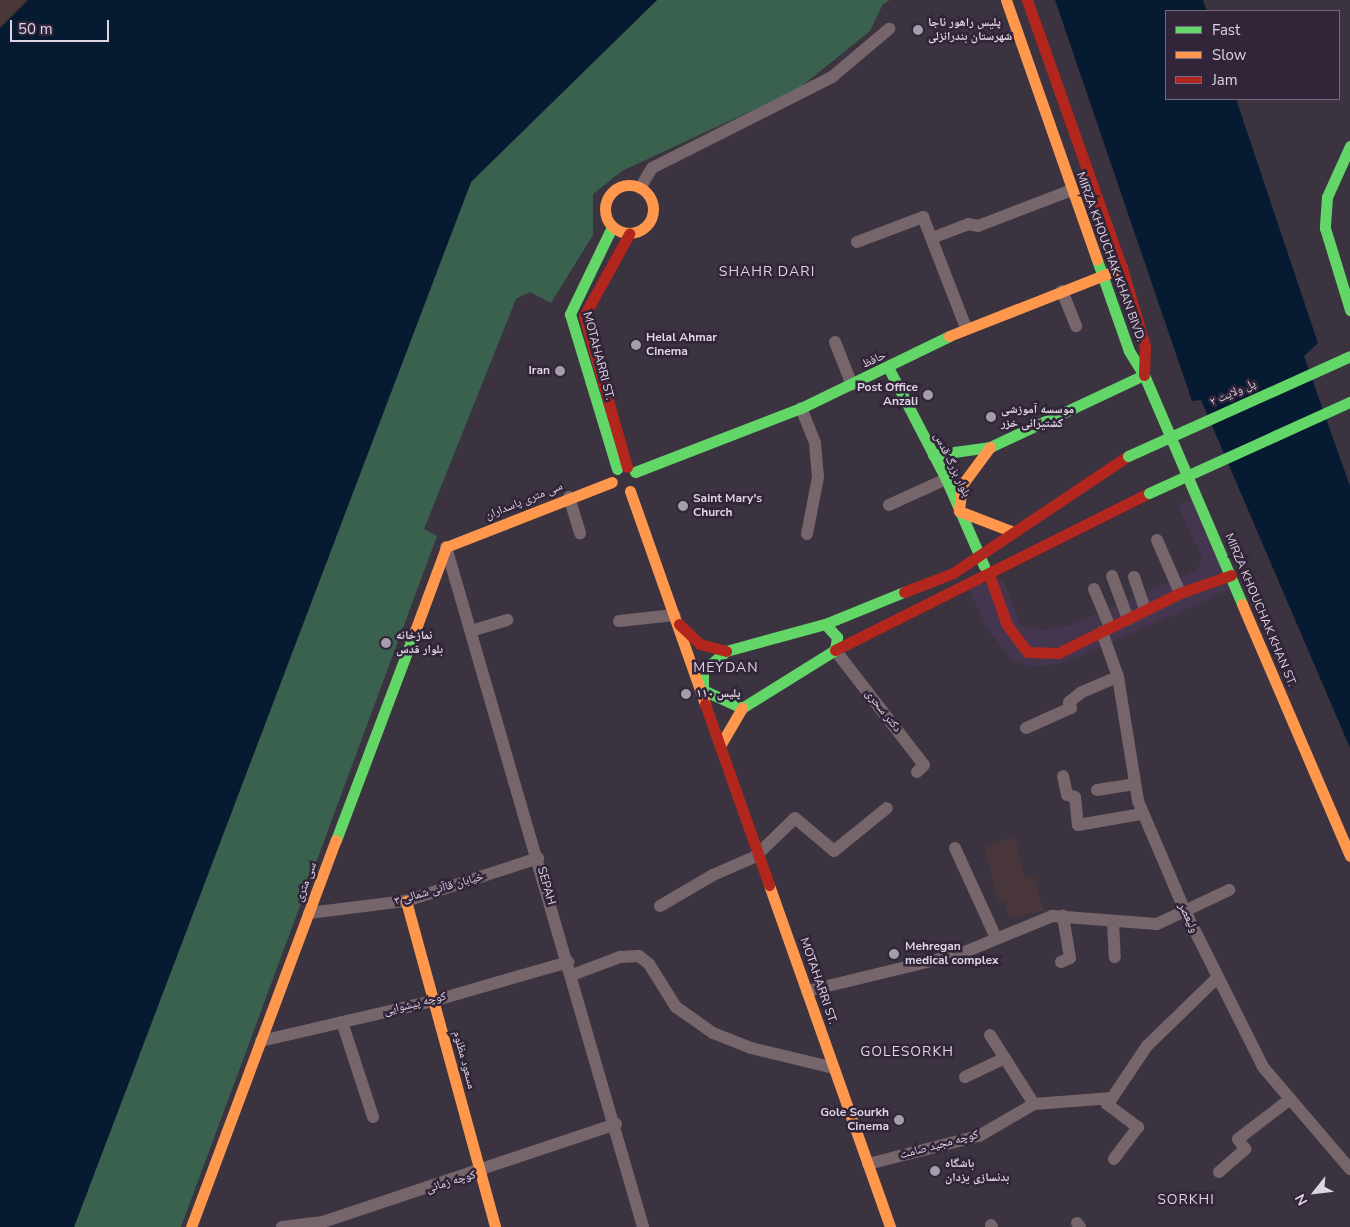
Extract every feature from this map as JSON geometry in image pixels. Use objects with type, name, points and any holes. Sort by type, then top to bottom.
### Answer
[{"type":"street","name":"MIRZA KHOUCHAK KHAN BIVD.","points":[[1006,0],[1072,190],[1104,275],[1129,351],[1144,375]]},
{"type":"street","name":"MIRZA KHOUCHAK KHAN BIVD.","points":[[1027,0],[1122,268],[1145,346],[1144,375]]},
{"type":"street","points":[[1017,33],[1036,26]]},
{"type":"street","points":[[640,188],[652,168],[832,78],[889,29]]},
{"type":"street","points":[[1043,107],[1062,100]]},
{"type":"street","points":[[1350,146],[1327,198],[1325,228],[1350,310]]},
{"type":"street","points":[[932,238],[968,224],[978,226],[1091,183]]},
{"type":"street","points":[[622,186],[640,188],[652,203],[652,215],[646,226],[629,234],[612,227],[604,210],[611,192],[622,186]]},
{"type":"street","points":[[857,242],[923,217],[966,328]]},
{"type":"street","name":"MOTAHARRI ST.","points":[[612,227],[570,314],[626,469]]},
{"type":"street","name":"MOTAHARRI ST.","points":[[626,469],[584,316],[629,234]]},
{"type":"street","name":"حافظ","points":[[626,469],[801,408],[888,369],[966,328],[1122,268]]},
{"type":"street","points":[[1062,291],[1076,326]]},
{"type":"street","points":[[835,342],[852,385]]},
{"type":"street","name":"پل ولایت ۲","points":[[726,651],[825,624],[980,559],[1011,531],[1128,456],[1350,356]]},
{"type":"street","name":"بلوار بزرگ قدس","points":[[888,369],[946,479],[988,574],[1006,625],[1027,652],[1058,653],[1106,630]]},
{"type":"street","points":[[933,455],[990,448],[1144,375]]},
{"type":"street","name":"MIRZA KHOUCHAK KHAN ST.","points":[[1144,375],[1350,856]]},
{"type":"street","points":[[721,744],[742,708],[836,650],[958,585],[988,574],[1149,493],[1350,402]]},
{"type":"street","points":[[801,408],[815,443],[818,477],[807,534]]},
{"type":"street","points":[[990,448],[962,485],[959,512],[990,527],[1011,531]]},
{"type":"street","points":[[626,469],[637,483],[630,491],[619,490],[612,482],[626,469]]},
{"type":"street","points":[[889,505],[946,479]]},
{"type":"street","name":"سی متری پاسداران","points":[[446,547],[569,497],[612,482]]},
{"type":"street","points":[[630,491],[703,690],[742,708]]},
{"type":"street","points":[[569,497],[580,533]]},
{"type":"street","points":[[1157,540],[1180,593]]},
{"type":"street","name":"SEPAH","points":[[446,547],[616,1124],[643,1227]]},
{"type":"street","name":"سی متری","points":[[191,1227],[446,547]]},
{"type":"street","points":[[1106,630],[1180,593],[1230,575]]},
{"type":"street","points":[[1112,576],[1128,618]]},
{"type":"street","points":[[1134,577],[1145,610]]},
{"type":"street","name":"ولیعصر","points":[[1094,589],[1118,677],[1135,784],[1142,814],[1217,978],[1263,1067],[1289,1100],[1350,1169]]},
{"type":"street","points":[[619,622],[677,619]]},
{"type":"street","points":[[677,619],[700,644],[726,651]]},
{"type":"street","points":[[471,632],[507,620]]},
{"type":"street","points":[[825,624],[837,637],[836,650]]},
{"type":"street","name":"دکتر سحری","points":[[836,650],[924,765],[917,772]]},
{"type":"street","points":[[703,690],[703,671],[726,651]]},
{"type":"street","points":[[1026,728],[1071,708],[1069,702],[1082,692],[1118,677]]},
{"type":"street","name":"MOTAHARRI ST.","points":[[703,690],[890,1227]]},
{"type":"street","points":[[1063,776],[1067,794],[1075,798],[1078,826],[1142,814]]},
{"type":"street","points":[[1097,790],[1135,784]]},
{"type":"street","points":[[660,906],[713,875],[759,854],[795,818],[834,851],[886,808]]},
{"type":"street","points":[[955,848],[996,938]]},
{"type":"street","name":"خیابان قاآنی شمالی ۳","points":[[309,913],[406,901],[538,858]]},
{"type":"street","points":[[807,991],[960,954],[1052,916],[1113,923],[1157,924],[1229,890]]},
{"type":"street","name":"مسعود مظلوم","points":[[406,901],[495,1227]]},
{"type":"street","points":[[1061,962],[1070,958],[1063,916]]},
{"type":"street","points":[[1113,923],[1115,957]]},
{"type":"street","points":[[572,975],[620,957],[639,956],[649,964],[676,1007],[713,1033],[751,1048],[834,1068]]},
{"type":"street","name":"کوچه پیشوایی","points":[[261,1041],[433,1001],[568,962]]},
{"type":"street","points":[[1114,1159],[1138,1127],[1107,1104],[1147,1046],[1217,978]]},
{"type":"street","points":[[342,1022],[373,1117]]},
{"type":"street","points":[[990,1035],[1034,1104]]},
{"type":"street","points":[[965,1077],[1005,1058]]},
{"type":"street","name":"کوچه مجید صامت","points":[[868,1164],[979,1136],[1034,1104],[1112,1098]]},
{"type":"street","points":[[1219,1172],[1245,1149],[1238,1139],[1289,1100]]},
{"type":"street","name":"کوچه زمانی","points":[[282,1227],[324,1224],[480,1173],[616,1124]]},
{"type":"shaded area","points":[[0,0],[28,0],[0,28]]},
{"type":"shaded area","points":[[1194,497],[1234,588],[1067,662],[1035,667],[1011,660],[986,626],[968,586],[1003,581],[1021,626],[1044,630],[1067,626],[1196,571],[1203,559],[1178,507]]},
{"type":"shaded area","points":[[1015,836],[1025,877],[1034,878],[1044,911],[1009,918],[1005,901],[998,902],[985,846]]},
{"type":"green space","points":[[657,0],[890,0],[883,4],[870,31],[798,89],[622,171],[593,194],[593,235],[551,303],[530,292],[516,299],[424,529],[437,536],[181,1227],[74,1227],[471,182]]},
{"type":"water","points":[[28,0],[657,0],[471,182],[74,1227],[0,1227],[0,28]]},
{"type":"water","points":[[1055,0],[1203,0],[1207,10],[1165,10],[1165,100],[1236,100],[1318,343],[1304,356],[1350,486],[1350,748],[1201,400],[1192,401]]},
{"type":"traffic: fast","points":[[1350,146],[1327,197],[1325,228],[1350,310]]},
{"type":"traffic: fast","points":[[612,227],[570,314],[617,469]]},
{"type":"traffic: fast","points":[[1097,260],[1129,351],[1144,375],[1242,604]]},
{"type":"traffic: fast","points":[[635,472],[801,408],[949,336]]},
{"type":"traffic: fast","points":[[1128,456],[1350,356]]},
{"type":"traffic: fast","points":[[889,369],[946,479],[984,566]]},
{"type":"traffic: fast","points":[[933,455],[990,447],[1144,375]]},
{"type":"traffic: fast","points":[[1149,493],[1350,402]]},
{"type":"traffic: fast","points":[[825,624],[837,637],[835,650],[742,708],[703,690],[703,671],[726,651],[825,624],[904,592]]},
{"type":"traffic: fast","points":[[336,840],[415,631]]},
{"type":"traffic: slow","points":[[1006,0],[1097,260]]},
{"type":"traffic: slow","points":[[624,185],[634,185],[646,192],[653,204],[653,209],[653,214],[646,226],[634,233],[624,233],[616,229],[609,222],[605,214],[605,204],[609,196],[616,189],[624,185]]},
{"type":"traffic: slow","points":[[949,336],[1122,268]]},
{"type":"traffic: slow","points":[[990,447],[962,485],[959,511],[1011,531]]},
{"type":"traffic: slow","points":[[415,631],[446,547],[612,482]]},
{"type":"traffic: slow","points":[[630,491],[705,704]]},
{"type":"traffic: slow","points":[[1242,604],[1350,856]]},
{"type":"traffic: slow","points":[[721,744],[742,708]]},
{"type":"traffic: slow","points":[[191,1227],[336,840]]},
{"type":"traffic: slow","points":[[769,885],[890,1227]]},
{"type":"traffic: slow","points":[[406,901],[495,1227]]},
{"type":"traffic: jam","points":[[1027,0],[1122,268],[1145,346],[1144,375]]},
{"type":"traffic: jam","points":[[627,467],[584,316],[629,234]]},
{"type":"traffic: jam","points":[[904,592],[953,573],[1128,456]]},
{"type":"traffic: jam","points":[[835,650],[1149,493]]},
{"type":"traffic: jam","points":[[989,574],[1007,625],[1027,652],[1058,653],[1180,593],[1231,575]]},
{"type":"traffic: jam","points":[[679,624],[700,644],[726,651]]},
{"type":"traffic: jam","points":[[705,704],[769,885]]},
{"type":"place","name":"پلیس راهور ناجا شهرستان بندرانزلی","points":[[918,30]]},
{"type":"place","name":"Helal Ahmar Cinema","points":[[636,345]]},
{"type":"place","name":"Iran","points":[[560,371]]},
{"type":"place","name":"Post Office Anzali","points":[[928,395]]},
{"type":"place","name":"موسسه آموزشی کشتیرانی خزر","points":[[991,417]]},
{"type":"place","name":"Saint Mary's Church","points":[[683,506]]},
{"type":"place","name":"نمازخانه بلوار قدس","points":[[386,643]]},
{"type":"place","name":"پلیس ۱۱۰","points":[[686,694]]},
{"type":"place","name":"Mehregan medical complex","points":[[894,954]]},
{"type":"place","name":"Gole Sourkh Cinema","points":[[899,1120]]},
{"type":"place","name":"باشگاه بدنسازی یزدان","points":[[935,1171]]},
{"type":"district","name":"SHAHR DARI","points":[[767,272]]},
{"type":"district","name":"MEYDAN","points":[[726,668]]},
{"type":"district","name":"GOLESORKH","points":[[907,1052]]},
{"type":"district","name":"SORKHI","points":[[1186,1200]]}]
